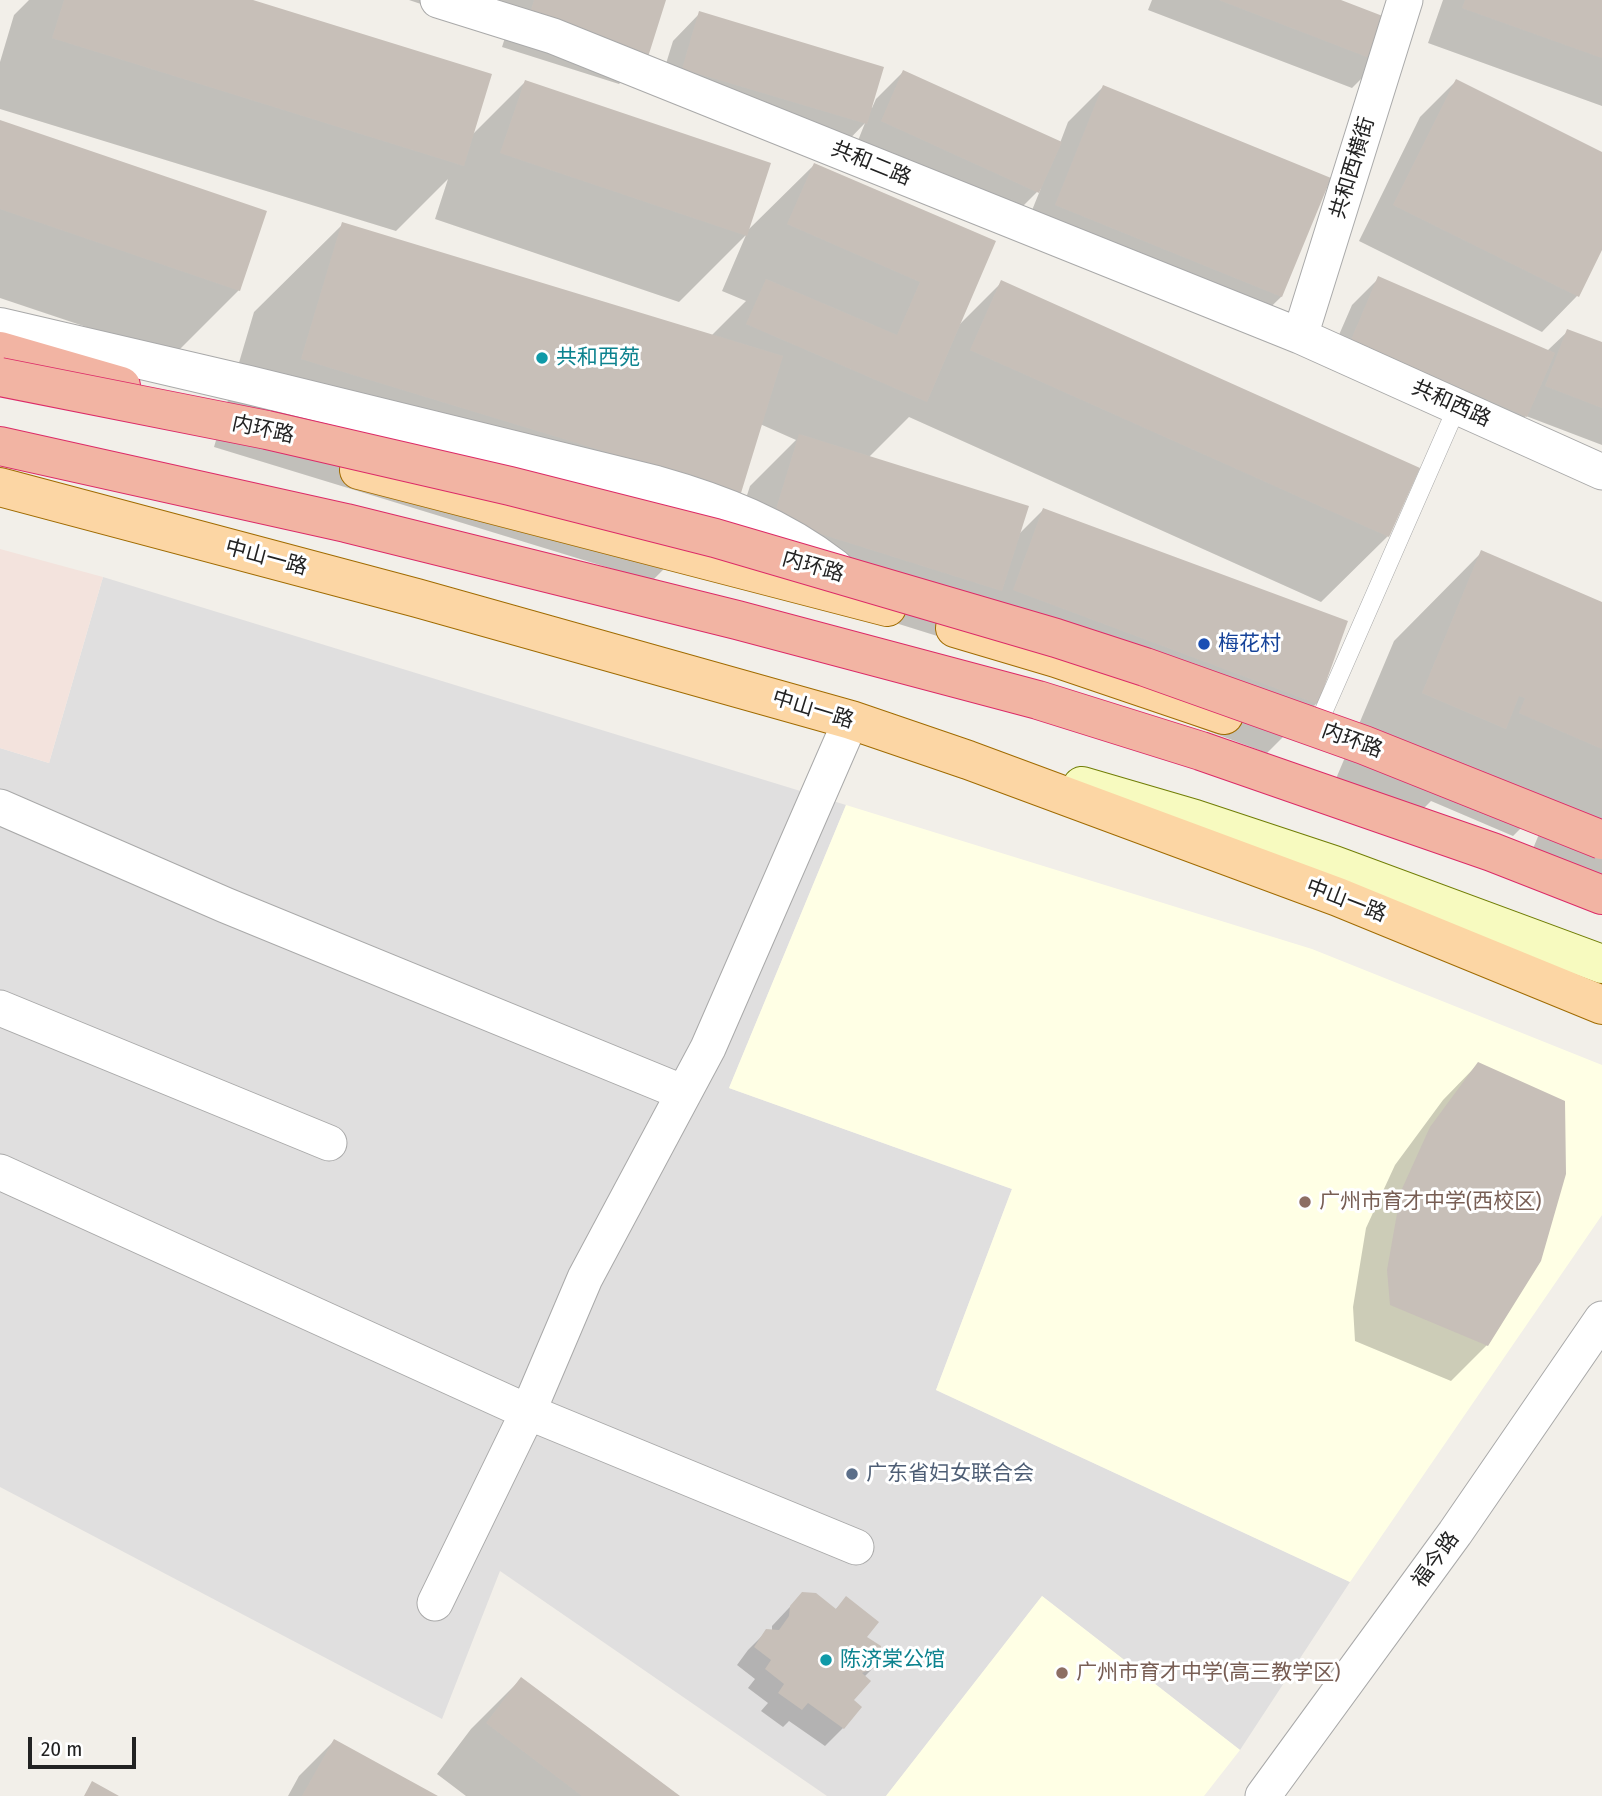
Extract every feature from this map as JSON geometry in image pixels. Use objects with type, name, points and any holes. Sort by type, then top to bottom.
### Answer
[{"type":"highway","points":[[0,352],[267,430]]},
{"type":"highway","name":"内环路","points":[[0,377],[267,430],[510,486],[715,538],[1056,638],[1157,671],[1364,745],[1602,840]]},
{"type":"highway","points":[[0,446],[359,527],[737,620],[1038,700],[1201,751],[1368,808],[1602,895]]},
{"type":"main road","points":[[0,384],[81,401],[475,499],[883,606],[1056,659],[1310,744],[1485,810],[1602,858]]},
{"type":"main road","name":"中山一路","points":[[0,487],[444,605],[851,720],[968,760],[1338,897],[1602,1005]]},
{"type":"main road","points":[[968,760],[1095,789],[1195,818],[1334,864],[1602,964]]},
{"type":"street","name":"共和二路","points":[[438,0],[553,36],[1300,336]]},
{"type":"street","name":"共和西横街","points":[[1300,336],[1405,0]]},
{"type":"street","points":[[0,327],[587,467],[710,500],[750,517],[819,556],[883,606]]},
{"type":"street","name":"共和西路","points":[[1300,336],[1602,472]]},
{"type":"street","points":[[0,352],[81,401]]},
{"type":"street","points":[[435,1603],[528,1412],[585,1278],[708,1048],[851,720]]},
{"type":"street","points":[[0,807],[225,905],[684,1093]]},
{"type":"street","points":[[0,1008],[329,1143]]},
{"type":"street","points":[[0,1172],[528,1412],[856,1547]]},
{"type":"street","name":"福今路","points":[[1263,1796],[1455,1533],[1602,1319]]},
{"type":"lane","points":[[1310,744],[1457,407]]},
{"type":"shaded area","points":[[0,549],[103,577],[49,763],[0,748]]},
{"type":"shaded area","points":[[103,577],[846,805],[729,1088],[1012,1189],[936,1390],[1350,1582],[1240,1750],[1042,1596],[886,1796],[827,1796],[500,1571],[442,1719],[0,1487],[0,748],[49,763]]},
{"type":"shaded area","name":"广州市育才中学(西校区)","points":[[846,805],[1312,949],[1602,1065],[1602,1215],[1350,1582],[936,1390],[1012,1189],[729,1088]]},
{"type":"shaded area","name":"广州市育才中学(高三教学区)","points":[[1042,1596],[1240,1750],[1204,1796],[886,1796]]},
{"type":"building","points":[[64,0],[253,0],[492,74],[464,166],[52,38]]},
{"type":"building","points":[[534,0],[666,0],[648,57],[528,20]]},
{"type":"building","points":[[1219,0],[1341,0],[1393,20],[1380,62]]},
{"type":"building","points":[[1465,0],[1602,0],[1602,58],[1462,8]]},
{"type":"building","points":[[699,11],[884,67],[867,124],[682,69]]},
{"type":"building","points":[[903,70],[1062,142],[1039,193],[881,121]]},
{"type":"building","points":[[1456,79],[1602,152],[1602,250],[1579,297],[1393,205]]},
{"type":"building","points":[[525,80],[771,163],[747,236],[500,153]]},
{"type":"building","points":[[1103,85],[1331,178],[1282,297],[1055,205]]},
{"type":"building","points":[[0,120],[267,211],[240,291],[0,209]]},
{"type":"building","points":[[814,163],[996,241],[927,402],[746,324],[766,279],[897,335],[920,282],[787,224]]},
{"type":"building","name":"共和西苑","points":[[342,222],[783,356],[741,493],[301,359]]},
{"type":"building","points":[[1378,276],[1555,353],[1527,417],[1351,340]]},
{"type":"building","points":[[1001,280],[1420,468],[1389,537],[970,350]]},
{"type":"building","points":[[1567,329],[1602,342],[1602,408],[1545,386]]},
{"type":"building","points":[[799,434],[1029,506],[1002,591],[773,519]]},
{"type":"building","points":[[1043,508],[1348,621],[1318,704],[1013,590]]},
{"type":"building","points":[[1481,550],[1602,602],[1602,749],[1519,713],[1525,698],[1519,696],[1506,729],[1422,693]]},
{"type":"building","points":[[1478,1062],[1565,1101],[1566,1174],[1541,1261],[1488,1346],[1390,1305],[1387,1270],[1401,1191],[1430,1127]]},
{"type":"building","name":"陈济棠公馆","points":[[802,1592],[816,1593],[836,1609],[846,1596],[879,1622],[867,1637],[881,1646],[881,1660],[875,1668],[862,1673],[871,1681],[854,1700],[862,1707],[844,1729],[808,1703],[802,1710],[778,1693],[784,1684],[765,1669],[771,1660],[754,1647],[766,1629],[779,1630],[789,1616],[790,1606]]},
{"type":"building","points":[[521,1677],[680,1796],[582,1796],[486,1723]]},
{"type":"building","points":[[334,1739],[438,1796],[302,1796]]},
{"type":"building","points":[[92,1781],[119,1796],[84,1796]]},
{"type":"place","name":"共和西苑","points":[[542,358]]},
{"type":"place","name":"梅花村","points":[[1204,644]]},
{"type":"place","name":"广州市育才中学(西校区)","points":[[1305,1202]]},
{"type":"place","name":"广东省妇女联合会","points":[[852,1474]]},
{"type":"place","name":"陈济棠公馆","points":[[826,1660]]},
{"type":"place","name":"广州市育才中学(高三教学区)","points":[[1062,1673]]}]
